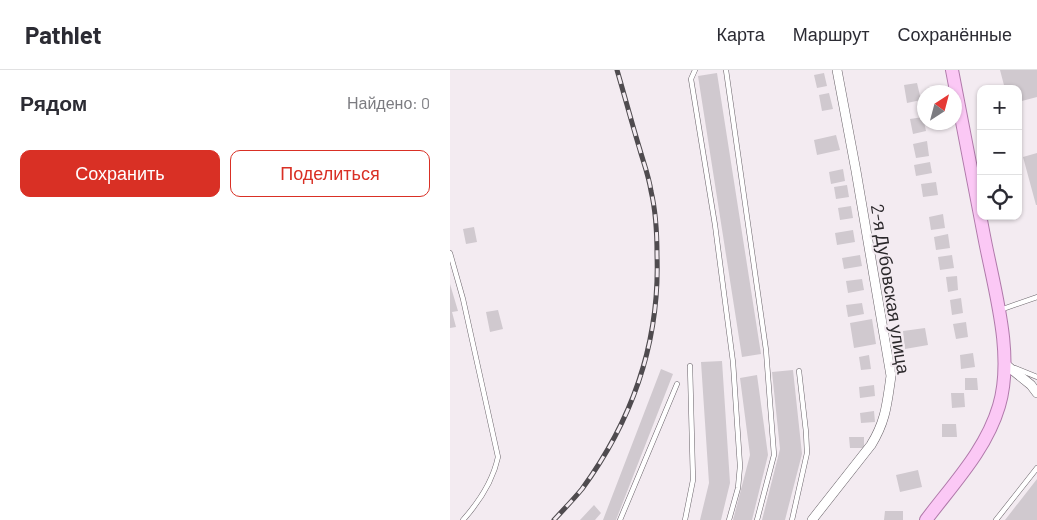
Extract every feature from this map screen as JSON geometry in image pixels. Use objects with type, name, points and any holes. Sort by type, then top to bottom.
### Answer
[{"type":"main road","points":[[926,520],[980,448],[992,427],[1002,392],[1005,364],[998,311],[952,70]]},
{"type":"street","name":"2-я Дубовская улица","points":[[812,520],[879,432],[885,414],[891,376],[837,70]]},
{"type":"street","points":[[1005,364],[1031,385],[1037,393]]},
{"type":"lane","points":[[695,70],[691,80],[715,225],[733,362],[740,449],[738,488],[729,520]]},
{"type":"lane","points":[[726,70],[766,350],[774,455],[757,520]]},
{"type":"lane","points":[[450,253],[463,299],[498,458],[495,472],[473,509],[464,520]]},
{"type":"lane","points":[[998,311],[1037,297]]},
{"type":"lane","points":[[1005,364],[1037,377]]},
{"type":"lane","points":[[685,520],[693,480],[690,366]]},
{"type":"lane","points":[[792,520],[807,453],[799,371]]},
{"type":"lane","points":[[620,520],[677,384]]},
{"type":"lane","points":[[996,520],[1037,468]]},
{"type":"building","points":[[1000,70],[1037,70],[1037,97],[1022,101],[1022,85],[1004,85]]},
{"type":"building","points":[[717,73],[761,354],[742,357],[698,76]]},
{"type":"building","points":[[824,73],[827,86],[817,88],[814,75]]},
{"type":"building","points":[[917,83],[917,101],[907,103],[904,85]]},
{"type":"building","points":[[829,93],[833,109],[822,111],[819,95]]},
{"type":"building","points":[[917,118],[917,130],[926,131],[913,134],[910,119]]},
{"type":"building","points":[[836,135],[840,150],[817,155],[814,140]]},
{"type":"building","points":[[927,141],[929,156],[916,158],[913,144]]},
{"type":"building","points":[[1037,153],[1037,205],[1036,205],[1023,157]]},
{"type":"building","points":[[930,162],[932,173],[916,176],[914,165]]},
{"type":"building","points":[[843,169],[845,181],[831,184],[829,172]]},
{"type":"building","points":[[936,182],[938,195],[923,197],[921,184]]},
{"type":"building","points":[[847,185],[849,197],[836,199],[834,187]]},
{"type":"building","points":[[851,206],[853,218],[840,220],[838,208]]},
{"type":"building","points":[[943,214],[945,228],[931,230],[929,217]]},
{"type":"building","points":[[474,227],[477,242],[466,244],[463,229]]},
{"type":"building","points":[[853,230],[855,242],[837,245],[835,233]]},
{"type":"building","points":[[948,234],[950,248],[936,250],[934,237]]},
{"type":"building","points":[[860,255],[862,266],[844,269],[842,258]]},
{"type":"building","points":[[952,255],[954,268],[940,270],[938,257]]},
{"type":"building","points":[[957,276],[958,290],[948,292],[946,277]]},
{"type":"building","points":[[862,279],[864,290],[848,293],[846,281]]},
{"type":"building","points":[[450,284],[458,311],[452,312],[456,327],[450,328]]},
{"type":"building","points":[[961,298],[963,313],[952,315],[950,300]]},
{"type":"building","points":[[862,303],[864,314],[848,317],[846,305]]},
{"type":"building","points":[[498,310],[503,329],[490,332],[486,312]]},
{"type":"building","points":[[872,319],[876,344],[854,348],[850,323]]},
{"type":"building","points":[[966,322],[968,337],[956,339],[953,324]]},
{"type":"building","points":[[925,328],[928,345],[905,349],[903,331]]},
{"type":"building","points":[[973,353],[975,367],[961,369],[960,355]]},
{"type":"building","points":[[869,355],[871,369],[861,370],[859,357]]},
{"type":"building","points":[[722,361],[730,483],[721,520],[700,520],[709,483],[701,362]]},
{"type":"building","points":[[661,369],[673,374],[616,520],[603,520]]},
{"type":"building","points":[[793,370],[802,454],[785,520],[762,520],[780,449],[772,372]]},
{"type":"building","points":[[757,375],[768,455],[752,520],[733,520],[750,455],[740,378]]},
{"type":"building","points":[[965,378],[977,378],[978,390],[965,390]]},
{"type":"building","points":[[874,385],[875,396],[860,398],[859,387]]},
{"type":"building","points":[[951,393],[964,393],[965,407],[952,408]]},
{"type":"building","points":[[874,411],[875,422],[861,423],[860,413]]},
{"type":"building","points":[[942,424],[956,424],[957,437],[942,437]]},
{"type":"building","points":[[849,437],[864,437],[864,448],[850,448]]},
{"type":"building","points":[[918,470],[922,487],[900,492],[896,475]]},
{"type":"building","points":[[1037,479],[1037,520],[1005,520]]},
{"type":"building","points":[[594,505],[601,513],[595,520],[580,520]]},
{"type":"building","points":[[885,511],[903,511],[903,520],[884,520]]},
{"type":"railway","points":[[554,520],[582,489],[616,435],[640,378],[654,318],[657,287],[654,207],[648,176],[617,70]]}]
